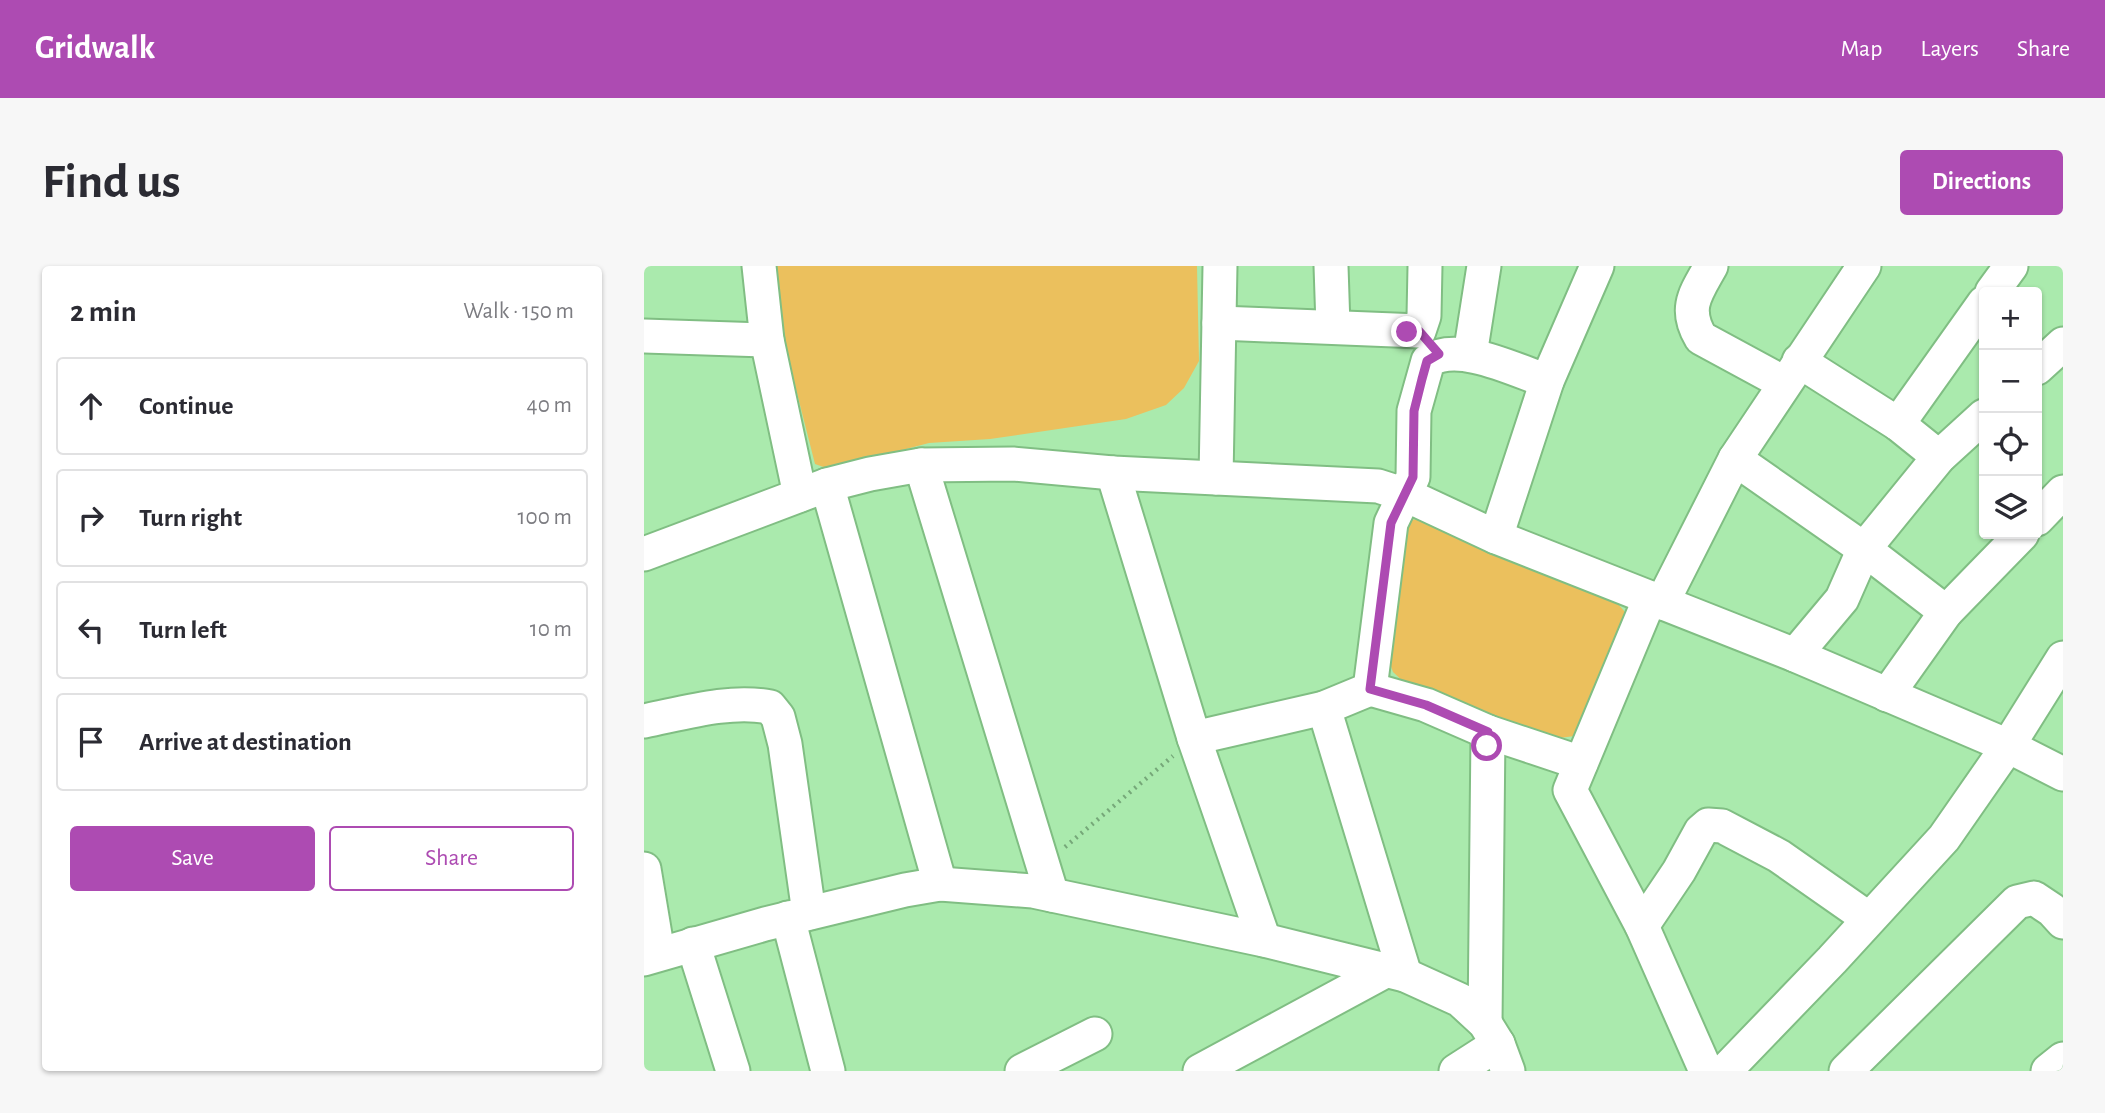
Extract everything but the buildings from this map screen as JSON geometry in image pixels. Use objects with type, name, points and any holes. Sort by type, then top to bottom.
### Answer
[{"type":"street","points":[[760,266],[767,340],[940,884]]},
{"type":"street","points":[[1216,478],[1220,266]]},
{"type":"street","points":[[1331,266],[1333,326]]},
{"type":"street","points":[[1424,266],[1424,316],[1443,347]]},
{"type":"street","points":[[1370,689],[1391,523],[1413,477],[1414,411],[1427,361],[1443,347],[1484,266]]},
{"type":"street","points":[[1496,537],[1547,381],[1597,266]]},
{"type":"street","points":[[1711,266],[1694,296],[1691,313],[1695,329],[1701,338],[1792,372],[1898,424],[1939,457]]},
{"type":"street","points":[[1706,1071],[1642,926],[1570,790],[1656,601],[1735,459],[1864,266]]},
{"type":"street","points":[[1996,287],[2011,266]]},
{"type":"street","points":[[1898,424],[1979,310]]},
{"type":"street","points":[[1219,323],[1333,326],[1443,347],[1547,381]]},
{"type":"street","points":[[644,336],[767,340]]},
{"type":"street","points":[[2042,363],[2063,344]]},
{"type":"street","points":[[1795,655],[1842,599],[1864,549],[1939,457],[1979,421]]},
{"type":"street","points":[[1735,459],[1864,549],[1946,612]]},
{"type":"street","points":[[644,554],[814,490],[870,474],[921,465],[1013,464],[1113,473],[1378,486],[1406,495],[1496,537],[1795,655],[2008,746],[2063,774]]},
{"type":"street","points":[[921,465],[1047,881]]},
{"type":"street","points":[[1113,473],[1194,738],[1264,940]]},
{"type":"street","points":[[2042,514],[2063,492]]},
{"type":"street","points":[[1887,695],[1946,612],[2017,539]]},
{"type":"street","points":[[1725,1071],[1944,838],[2008,746],[2063,658]]},
{"type":"street","points":[[1194,738],[1324,708],[1370,689],[1426,705],[1488,732],[1581,763]]},
{"type":"street","points":[[644,721],[754,704],[770,707],[778,717],[785,744],[798,916],[828,1071]]},
{"type":"street","points":[[1324,708],[1397,972]]},
{"type":"street","points":[[1488,732],[1497,1046]]},
{"type":"street","points":[[1642,926],[1679,871],[1701,831],[1708,825],[1723,826],[1779,856],[1870,919]]},
{"type":"street","points":[[644,869],[651,956],[905,890],[940,884],[1021,890],[1047,881],[1264,940],[1397,972],[1460,1000],[1497,1046]]},
{"type":"street","points":[[1846,1071],[2017,902],[2034,898],[2052,910],[2063,922]]},
{"type":"street","points":[[693,944],[733,1071]]},
{"type":"street","points":[[1200,1071],[1397,972]]},
{"type":"street","points":[[1456,1071],[1497,1046]]},
{"type":"street","points":[[1022,1071],[1080,1051]]},
{"type":"street","points":[[2048,1071],[2063,1059]]},
{"type":"path","points":[[1047,881],[1194,738]]},
{"type":"shaded area","points":[[774,266],[1197,266],[1199,361],[1184,388],[1166,405],[1126,419],[990,439],[929,443],[829,469],[815,464],[783,338]]},
{"type":"shaded area","points":[[1423,519],[1493,553],[1617,603],[1625,612],[1626,620],[1575,736],[1559,738],[1494,720],[1408,686],[1393,672],[1386,653],[1407,520]]},
{"type":"route","points":[[1407,332],[1419,331],[1439,354],[1427,361],[1414,411],[1413,477],[1391,523],[1370,689],[1426,705],[1488,732],[1487,746]]}]
